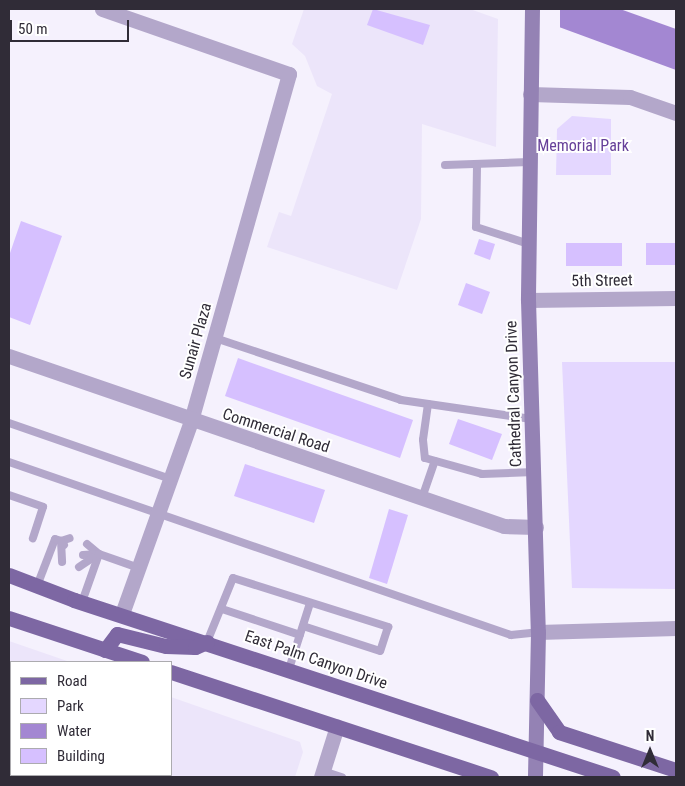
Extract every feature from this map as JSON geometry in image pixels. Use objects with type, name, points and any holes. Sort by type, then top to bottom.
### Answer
[{"type":"main road","name":"East Palm Canyon Drive","points":[[9,575],[82,602],[613,777]]},
{"type":"main road","points":[[9,618],[139,661]]},
{"type":"main road","points":[[105,650],[117,634],[166,646],[195,647],[207,642]]},
{"type":"main road","points":[[172,672],[491,777]]},
{"type":"main road","points":[[537,700],[560,732],[676,770]]},
{"type":"street","name":"Sunair Plaza","points":[[102,9],[289,74],[191,422],[122,614]]},
{"type":"street","name":"Cathedral Canyon Drive","points":[[532,9],[528,300],[538,632],[534,777]]},
{"type":"street","points":[[530,94],[630,97],[676,113]]},
{"type":"street","name":"5th Street","points":[[528,300],[676,298]]},
{"type":"street","name":"Commercial Road","points":[[9,356],[191,422],[504,526],[536,528]]},
{"type":"street","points":[[538,632],[676,628]]},
{"type":"street","points":[[322,774],[337,726]]},
{"type":"lane","points":[[445,165],[477,166],[529,162]]},
{"type":"lane","points":[[477,166],[476,227],[529,244]]},
{"type":"lane","points":[[215,338],[401,400],[532,419]]},
{"type":"lane","points":[[428,404],[423,453],[425,458],[482,474],[534,472]]},
{"type":"lane","points":[[9,423],[170,479]]},
{"type":"lane","points":[[422,498],[434,461]]},
{"type":"lane","points":[[9,462],[158,515],[511,635],[538,632]]},
{"type":"lane","points":[[9,495],[43,507],[32,538]]},
{"type":"lane","points":[[62,542],[70,538]]},
{"type":"lane","points":[[37,586],[55,539],[62,542],[66,549]]},
{"type":"lane","points":[[62,542],[62,562]]},
{"type":"lane","points":[[87,544],[99,554],[139,568]]},
{"type":"lane","points":[[83,555],[99,554]]},
{"type":"lane","points":[[79,567],[99,554]]},
{"type":"lane","points":[[82,602],[99,554]]},
{"type":"lane","points":[[207,642],[222,609],[232,578],[388,627],[380,651],[303,626]]},
{"type":"lane","points":[[289,669],[310,603]]},
{"type":"lane","points":[[222,609],[300,635]]},
{"type":"lane","points":[[322,774],[342,777]]},
{"type":"shaded area","points":[[304,9],[470,9],[498,19],[496,147],[422,124],[421,219],[397,290],[267,247],[279,212],[291,216],[332,94],[317,86],[305,56],[292,44]]},
{"type":"shaded area","points":[[9,641],[67,661],[10,661],[10,776],[172,776],[172,697],[300,742],[303,752],[295,777],[9,777]]},
{"type":"green space","name":"Memorial Park","points":[[572,116],[611,119],[611,175],[556,175],[557,129]]},
{"type":"green space","points":[[562,362],[676,362],[676,589],[572,588]]},
{"type":"water","points":[[510,9],[620,9],[676,29],[676,70]]},
{"type":"pier","points":[[508,9],[560,9],[560,30],[509,11]]},
{"type":"building","points":[[373,9],[430,25],[423,45],[367,25]]},
{"type":"building","points":[[21,221],[62,236],[30,325],[9,317],[9,256]]},
{"type":"building","points":[[479,239],[495,244],[490,260],[474,254]]},
{"type":"building","points":[[566,243],[622,243],[622,266],[566,266]]},
{"type":"building","points":[[646,243],[676,243],[676,265],[646,265]]},
{"type":"building","points":[[466,283],[490,292],[482,314],[458,305]]},
{"type":"building","points":[[238,358],[413,420],[400,458],[225,396]]},
{"type":"building","points":[[458,419],[502,434],[492,460],[449,444]]},
{"type":"building","points":[[245,464],[325,490],[314,523],[234,496]]},
{"type":"building","points":[[389,509],[408,515],[387,584],[369,578]]}]
